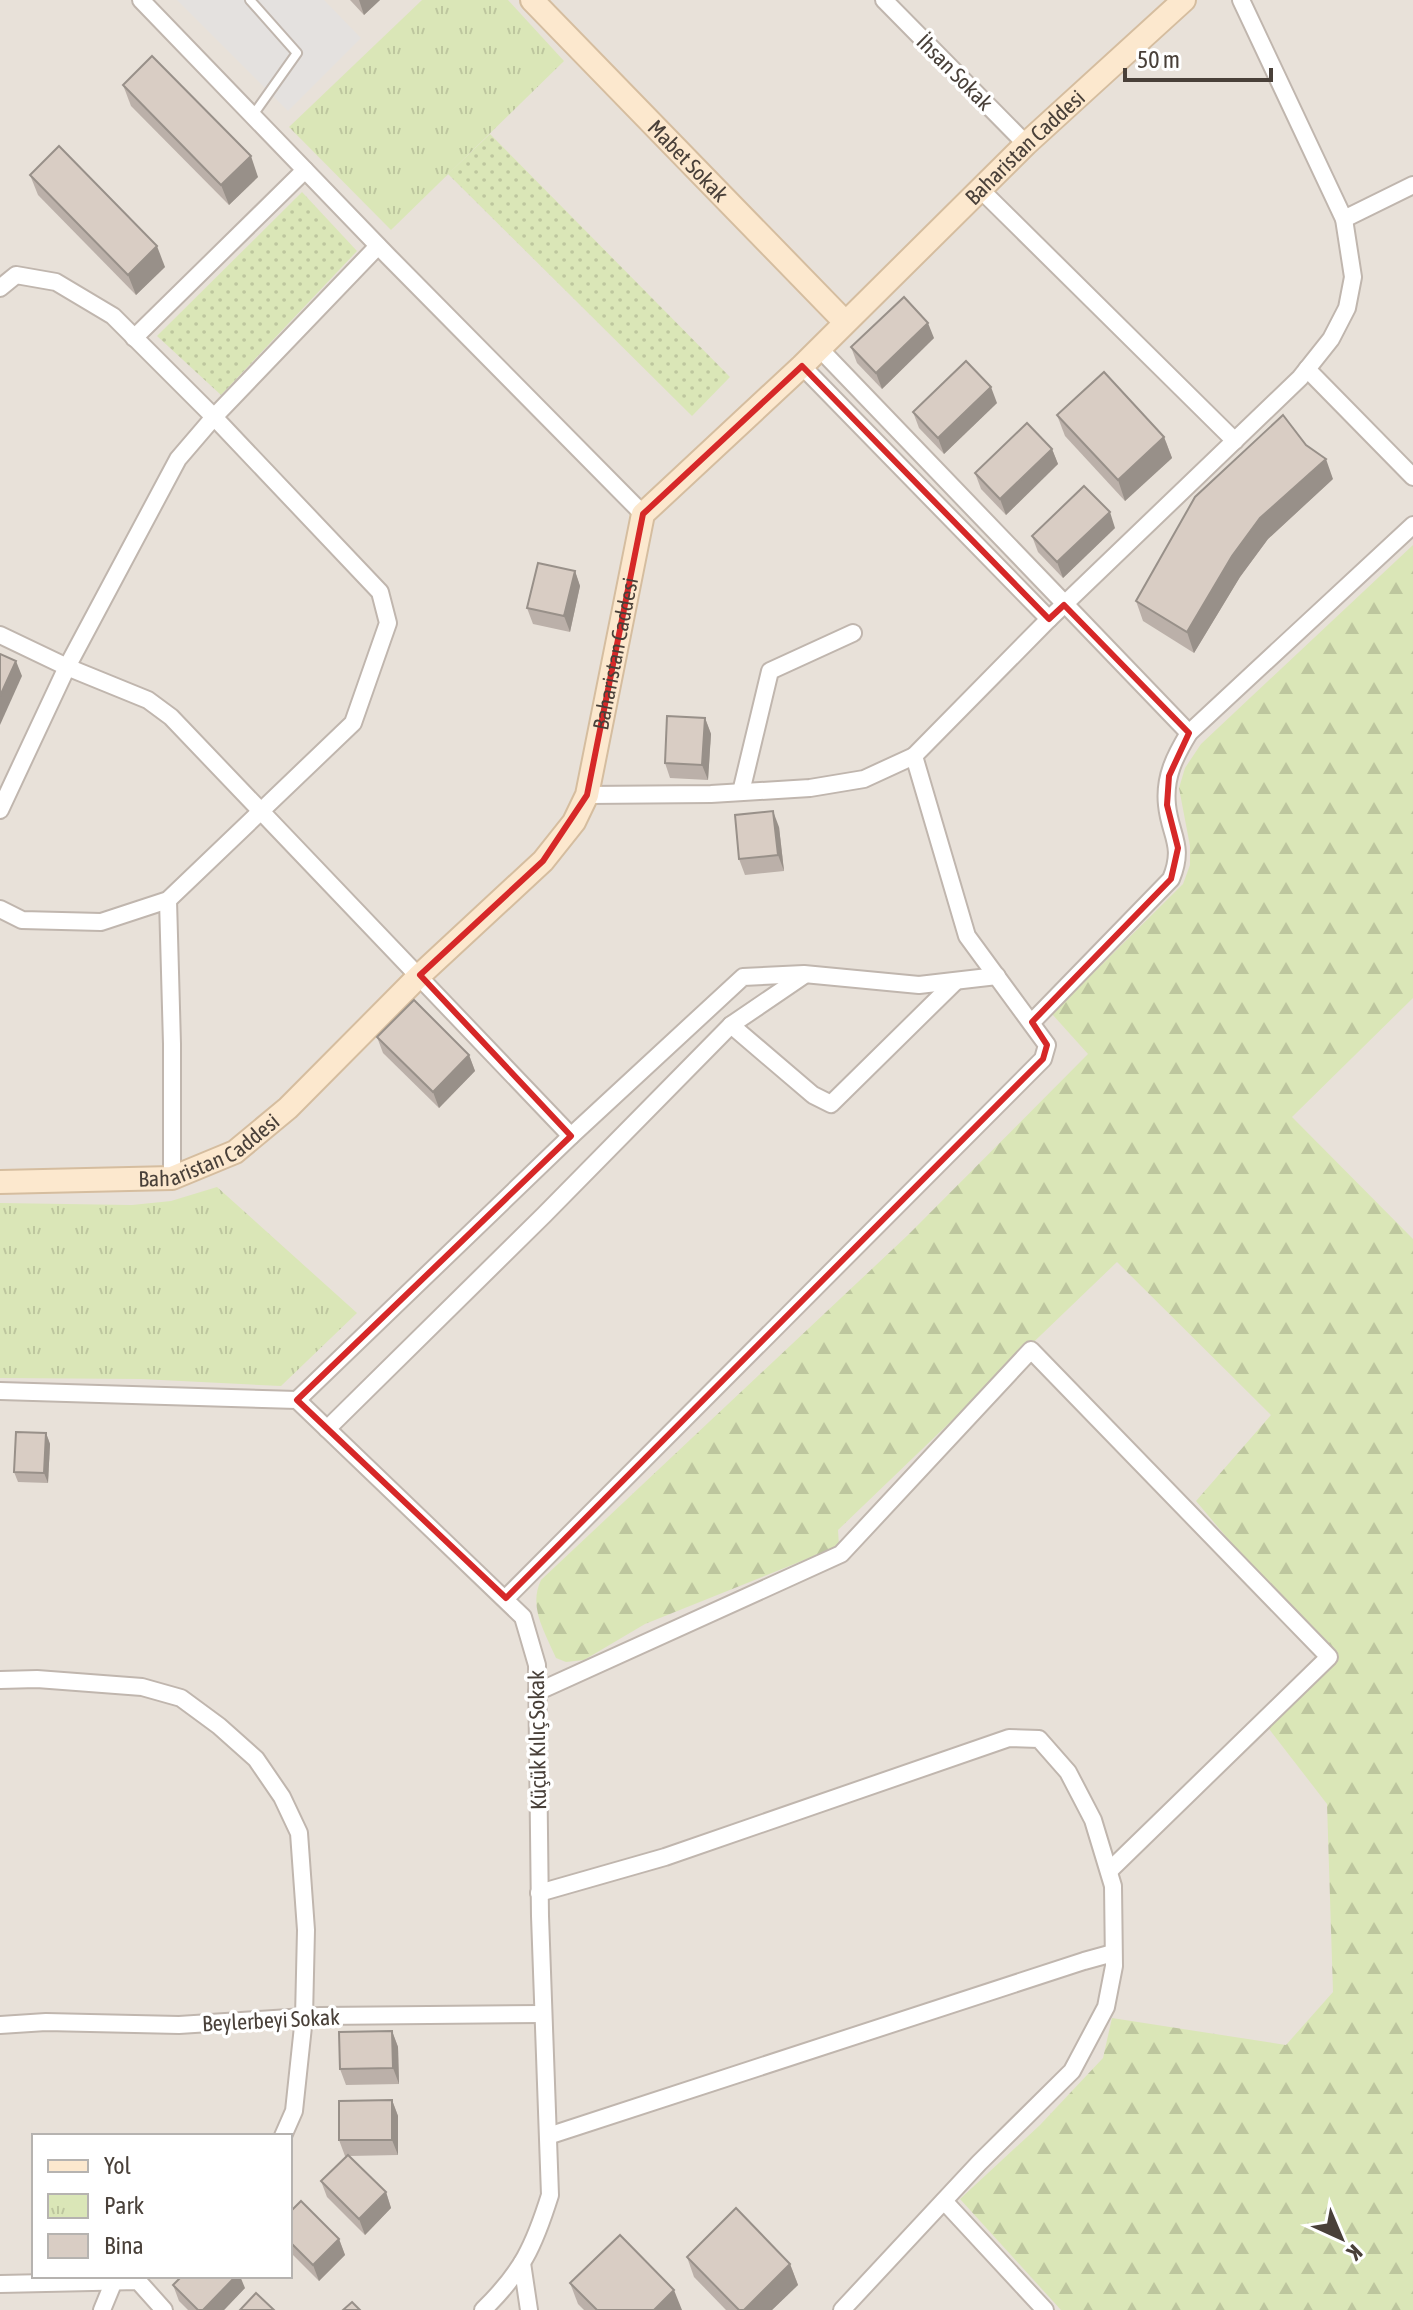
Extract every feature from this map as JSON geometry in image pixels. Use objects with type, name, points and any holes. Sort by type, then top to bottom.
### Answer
[{"type":"street","points":[[141,0],[643,514]]},
{"type":"street","name":"Mabet Sokak","points":[[532,0],[845,322]]},
{"type":"street","name":"İhsan Sokak","points":[[884,0],[1026,144]]},
{"type":"street","name":"Baharistan Caddesi","points":[[0,1182],[172,1178],[235,1152],[288,1108],[420,975],[543,861],[574,822],[587,795],[643,514],[802,366],[979,188],[1184,0]]},
{"type":"street","points":[[587,795],[810,788],[864,779],[914,756],[1049,619],[1307,369],[1331,339],[1347,308],[1353,277],[1344,219],[1241,0]]},
{"type":"street","points":[[134,338],[305,170]]},
{"type":"street","points":[[1344,219],[1413,185]]},
{"type":"street","points":[[979,188],[1235,441]]},
{"type":"street","points":[[0,810],[67,667],[178,459],[214,417],[378,246]]},
{"type":"street","points":[[0,267],[16,275],[56,282],[113,316],[380,592],[388,623],[353,723],[168,900],[101,922],[22,920],[0,909]]},
{"type":"street","points":[[0,288],[16,275]]},
{"type":"street","points":[[819,348],[1189,733]]},
{"type":"street","points":[[802,366],[1049,619]]},
{"type":"street","points":[[1307,369],[1413,477]]},
{"type":"street","points":[[1032,1022],[1171,879],[1178,848],[1167,805],[1169,776],[1172,762],[1189,733],[1413,525]]},
{"type":"street","points":[[741,792],[770,671],[853,633]]},
{"type":"street","points":[[0,635],[148,700],[171,717],[571,1136]]},
{"type":"street","points":[[506,1598],[1043,1059],[1047,1045],[967,936],[914,756]]},
{"type":"street","points":[[168,900],[172,1178]]},
{"type":"street","points":[[0,1391],[297,1400],[571,1136],[743,977],[804,974],[919,985],[997,976]]},
{"type":"street","points":[[327,1429],[731,1025],[804,974]]},
{"type":"street","points":[[731,1025],[813,1095],[831,1104],[956,981]]},
{"type":"street","points":[[537,1692],[841,1554],[1031,1350],[1329,1657],[1109,1871]]},
{"type":"street","name":"Küçük Kılıç Sokak","points":[[297,1400],[506,1598],[523,1617],[537,1665],[539,1893],[550,2195],[537,2238],[509,2285],[483,2310]]},
{"type":"street","points":[[0,1680],[37,1679],[142,1687],[181,1698],[256,1759],[282,1797],[299,1833],[306,1930],[304,2017],[294,2111],[284,2134]]},
{"type":"street","points":[[539,1893],[665,1857],[1009,1738],[1039,1739],[1068,1772],[1093,1820],[1113,1886],[1114,1966],[1106,2007],[1072,2071],[842,2310]]},
{"type":"street","points":[[548,2136],[1113,1953]]},
{"type":"street","name":"Beylerbeyi Sokak","points":[[0,2025],[46,2022],[179,2025],[304,2017],[542,2014]]},
{"type":"street","points":[[944,2201],[1045,2310]]},
{"type":"street","points":[[522,2263],[529,2310]]},
{"type":"street","points":[[0,2284],[141,2278],[164,2310]]},
{"type":"street","points":[[102,2310],[114,2281]]},
{"type":"lane","points":[[250,0],[297,53],[252,115]]},
{"type":"highlighted area","points":[[802,366],[1049,619],[1064,605],[1189,733],[1169,776],[1167,805],[1178,848],[1171,879],[1032,1022],[1047,1045],[1043,1059],[506,1598],[297,1400],[571,1136],[420,975],[543,861],[587,795],[643,514]]},
{"type":"shaded area","points":[[0,0],[1413,0],[1413,2310],[0,2310]]},
{"type":"shaded area","points":[[177,0],[324,0],[361,38],[288,111]]},
{"type":"green space","points":[[422,0],[508,0],[564,61],[391,230],[289,127]]},
{"type":"green space","points":[[490,134],[730,377],[692,416],[448,174]]},
{"type":"green space","points":[[302,192],[357,251],[221,395],[157,336]]},
{"type":"green space","points":[[1413,545],[1413,998],[1292,1117],[1413,1239],[1413,2310],[1061,2310],[960,2199],[1040,2125],[1103,2058],[1112,2018],[1286,2045],[1333,1992],[1327,1804],[1259,1716],[1325,1654],[1196,1501],[1271,1415],[1117,1262],[838,1530],[839,1546],[645,1624],[584,1660],[566,1662],[556,1658],[537,1610],[537,1590],[541,1580],[908,1235],[1088,1054],[1052,1014],[1183,884],[1190,865],[1190,846],[1179,788],[1185,768],[1201,744]]},
{"type":"green space","points":[[217,1187],[357,1313],[281,1386],[141,1379],[0,1378],[0,1203],[132,1205],[171,1201]]},
{"type":"building","points":[[152,56],[251,156],[221,185],[123,85]]},
{"type":"building","points":[[59,146],[157,246],[128,275],[30,175]]},
{"type":"building","points":[[904,297],[928,323],[876,373],[851,347]]},
{"type":"building","points":[[966,361],[991,387],[938,438],[913,412]]},
{"type":"building","points":[[1104,372],[1164,437],[1118,480],[1057,415]]},
{"type":"building","points":[[1283,415],[1306,445],[1326,459],[1260,518],[1232,556],[1187,632],[1136,601],[1195,497]]},
{"type":"building","points":[[1027,423],[1052,449],[1000,499],[975,473]]},
{"type":"building","points":[[1084,486],[1110,512],[1057,562],[1032,536]]},
{"type":"building","points":[[538,563],[575,571],[564,616],[527,608]]},
{"type":"building","points":[[0,654],[16,661],[0,696]]},
{"type":"building","points":[[667,716],[705,718],[702,765],[665,763]]},
{"type":"building","points":[[773,811],[778,855],[739,859],[735,815]]},
{"type":"building","points":[[414,1000],[469,1055],[433,1092],[377,1037]]},
{"type":"building","points":[[16,1432],[46,1433],[44,1473],[14,1472]]},
{"type":"building","points":[[392,2031],[393,2068],[340,2069],[339,2032]]},
{"type":"building","points":[[392,2100],[392,2140],[339,2140],[339,2101]]},
{"type":"building","points":[[348,2155],[386,2192],[359,2219],[321,2181]]},
{"type":"building","points":[[301,2201],[339,2239],[313,2265],[292,2244],[292,2210]]},
{"type":"building","points":[[736,2208],[790,2264],[744,2310],[739,2310],[687,2257]]},
{"type":"building","points":[[620,2235],[674,2290],[654,2310],[597,2310],[570,2283]]},
{"type":"building","points":[[180,2278],[234,2278],[203,2310],[198,2310],[173,2285]]},
{"type":"building","points":[[256,2293],[274,2310],[240,2310]]},
{"type":"building","points":[[352,2302],[360,2310],[343,2310]]}]
